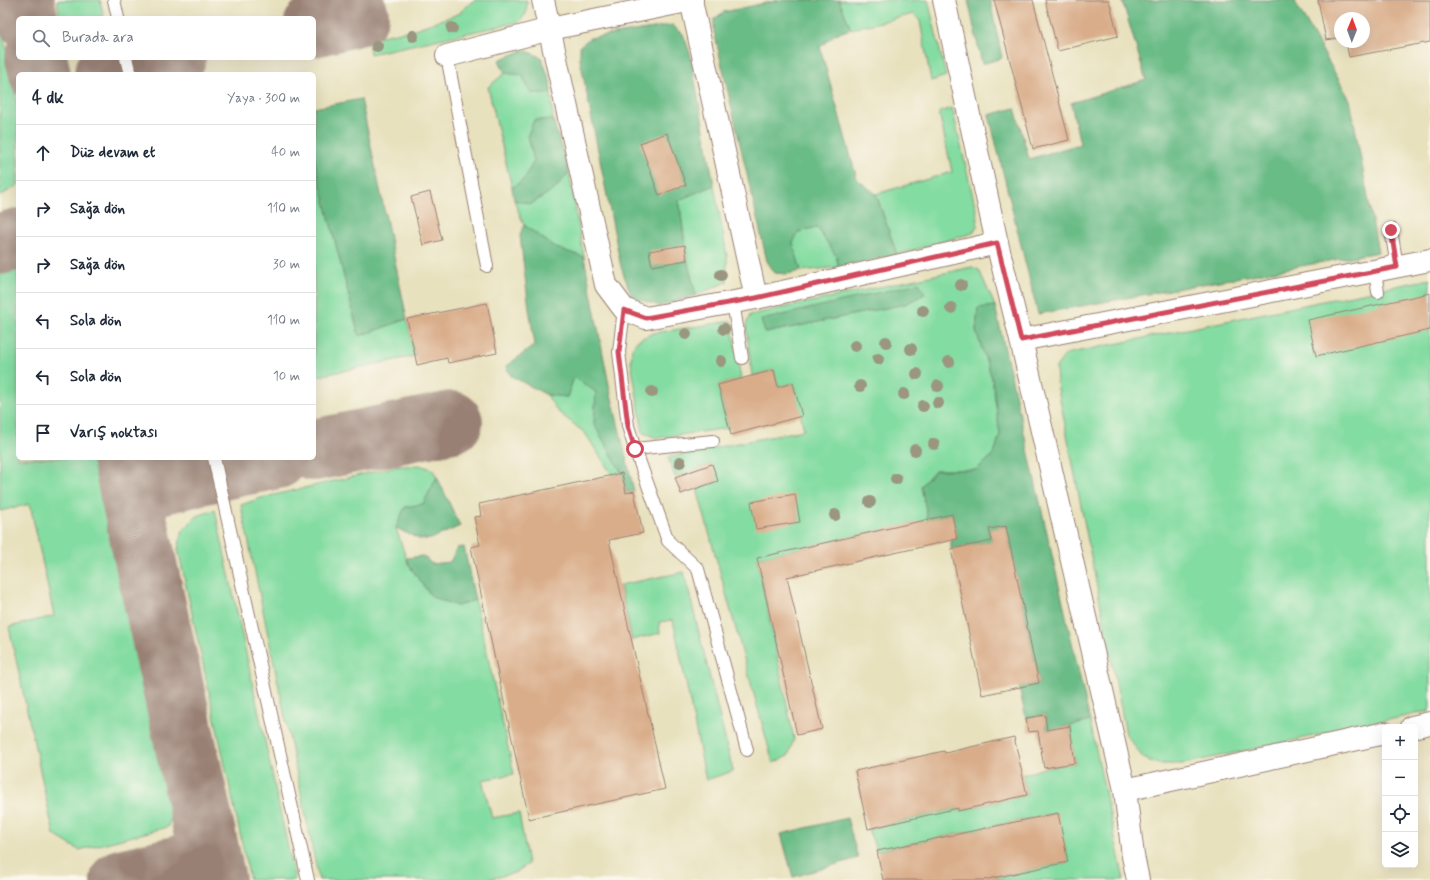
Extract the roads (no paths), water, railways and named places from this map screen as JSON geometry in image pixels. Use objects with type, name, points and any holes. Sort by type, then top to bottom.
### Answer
[{"type":"street","points":[[543,0],[606,285],[624,310],[646,318],[756,298],[997,243]]},
{"type":"street","points":[[446,56],[550,30],[692,0],[756,298]]},
{"type":"street","points":[[944,0],[997,243],[1021,340],[1125,790],[1133,856],[1138,880]]},
{"type":"street","points":[[1021,340],[1376,282],[1397,267],[1430,260]]},
{"type":"street","points":[[1418,726],[1430,723]]},
{"type":"street","points":[[1125,790],[1382,734]]},
{"type":"lane","points":[[114,0],[118,16]]},
{"type":"lane","points":[[446,56],[487,266]]},
{"type":"lane","points":[[126,60],[130,72]]},
{"type":"lane","points":[[1391,230],[1397,267]]},
{"type":"lane","points":[[732,302],[742,358]]},
{"type":"lane","points":[[624,310],[619,352],[628,426],[668,541],[698,569],[747,750]]},
{"type":"lane","points":[[635,449],[713,441]]},
{"type":"lane","points":[[214,460],[308,880]]}]
